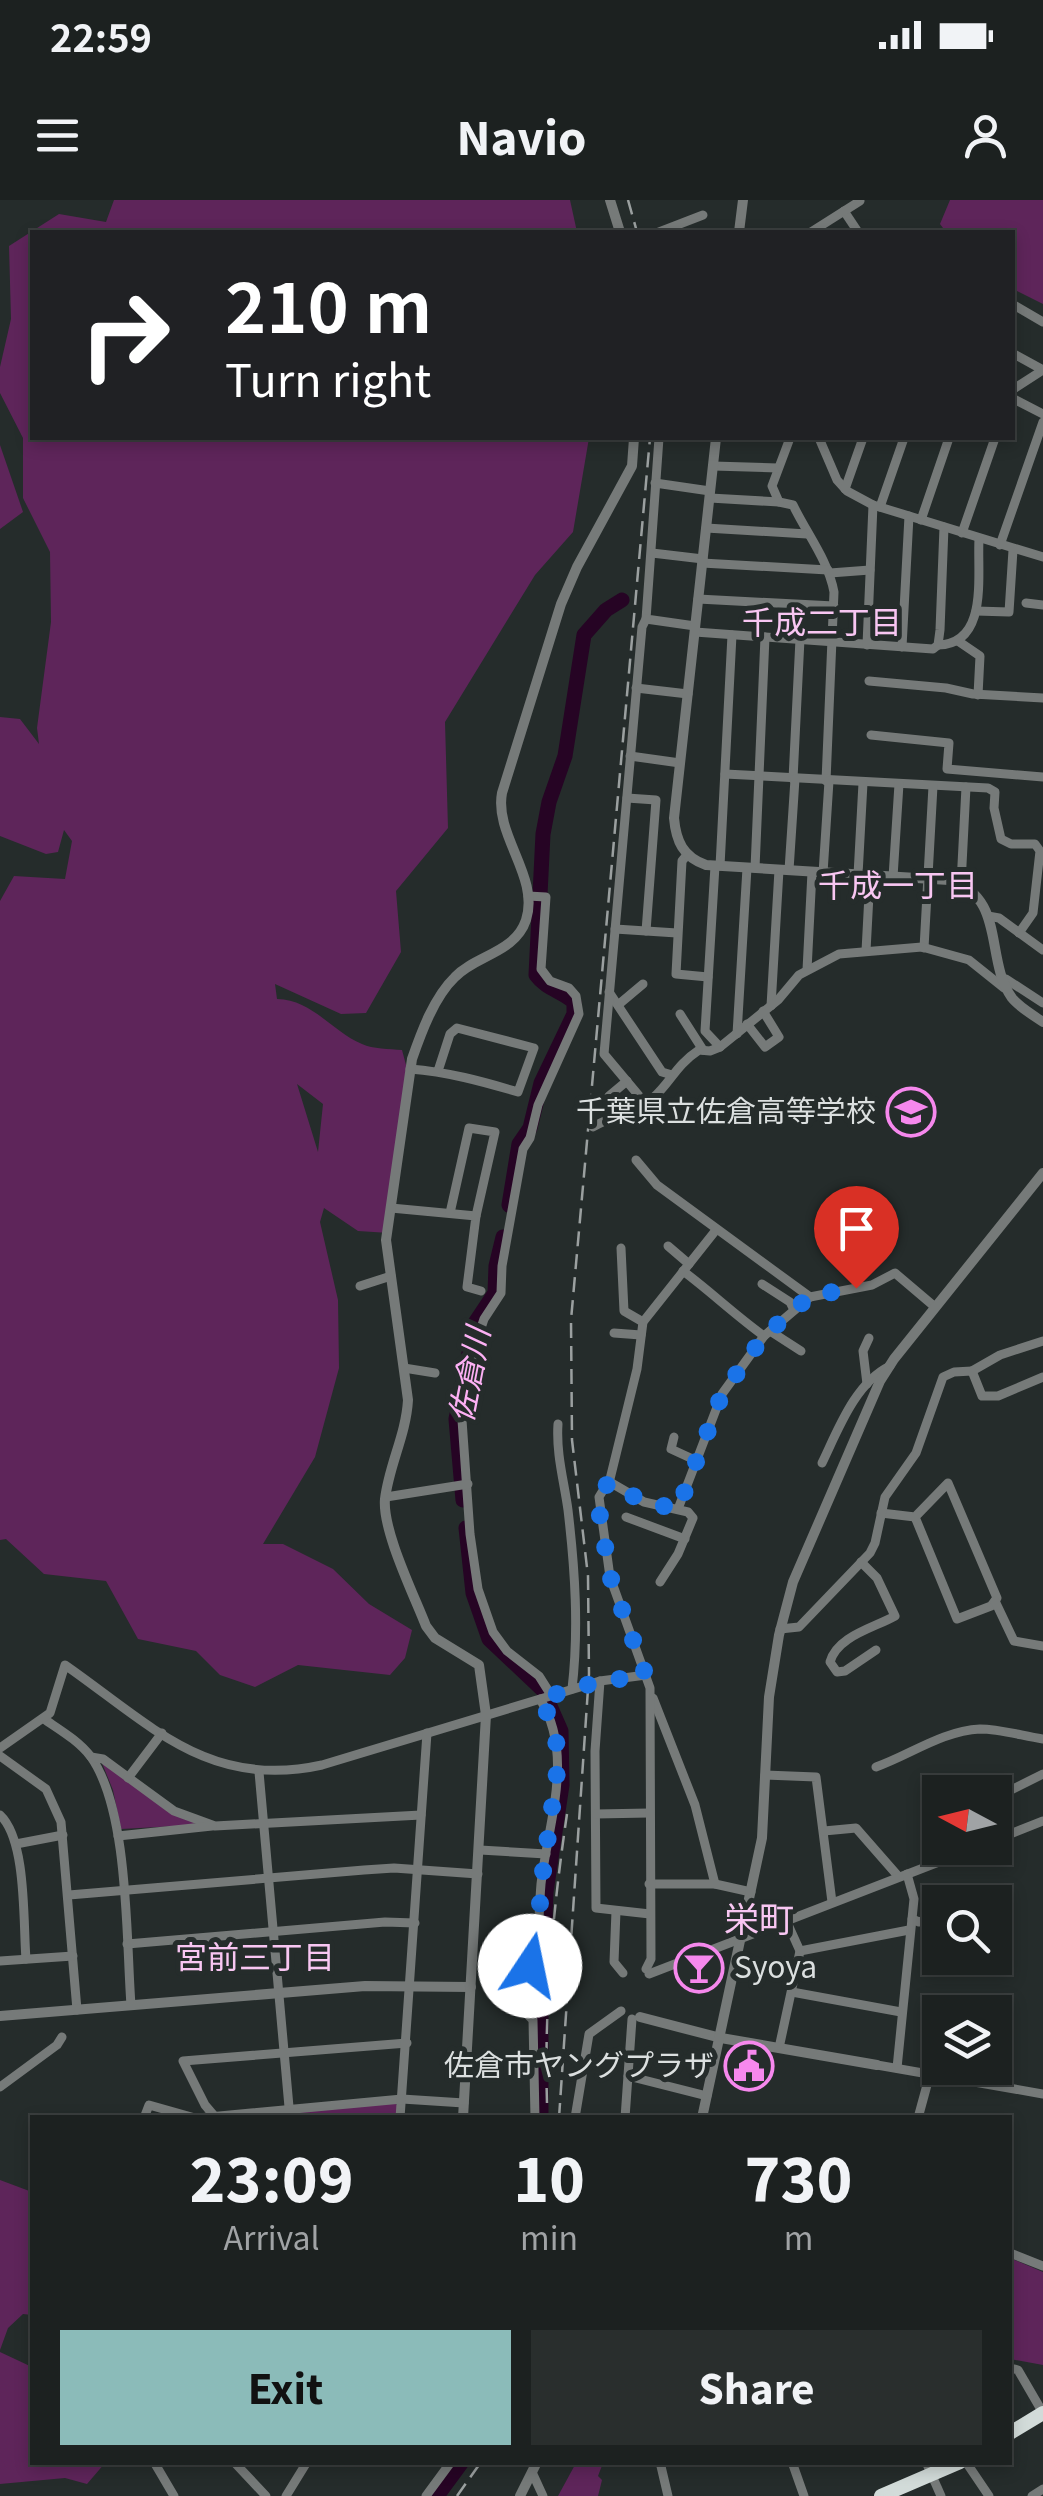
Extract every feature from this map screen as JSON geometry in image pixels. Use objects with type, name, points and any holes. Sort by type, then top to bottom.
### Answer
[{"type":"highway","points":[[1012,2432],[1043,2413]]},
{"type":"highway","points":[[881,2496],[928,2469]]},
{"type":"street","points":[[610,200],[619,230]]},
{"type":"street","points":[[739,230],[743,200]]},
{"type":"street","points":[[814,230],[860,201]]},
{"type":"street","points":[[844,211],[857,230]]},
{"type":"street","points":[[664,230],[703,215]]},
{"type":"street","points":[[1015,306],[1043,322]]},
{"type":"street","points":[[1015,355],[1043,370],[1015,388]]},
{"type":"street","points":[[1015,400],[1043,414]]},
{"type":"street","points":[[1000,546],[1043,422]]},
{"type":"street","points":[[462,2115],[486,1714],[480,1665],[435,1638],[426,1626],[386,1519],[386,1497],[407,1420],[404,1368],[386,1240],[410,1069],[417,1044],[445,989],[464,970],[512,943],[526,921],[528,896],[502,811],[502,793],[560,604],[632,466],[634,440]]},
{"type":"street","points":[[645,1103],[604,1054],[636,688],[652,553],[658,440]]},
{"type":"street","points":[[716,440],[675,837],[696,862],[717,866],[961,884],[973,891],[988,916],[1005,982],[1014,1000],[1043,1022]]},
{"type":"street","points":[[779,502],[772,486],[789,440]]},
{"type":"street","points":[[820,440],[836,480],[876,506],[1013,550],[1042,553]]},
{"type":"street","points":[[845,489],[862,440]]},
{"type":"street","points":[[867,644],[876,506],[903,440]]},
{"type":"street","points":[[920,520],[948,440]]},
{"type":"street","points":[[962,533],[994,440]]},
{"type":"street","points":[[713,466],[778,468]]},
{"type":"street","points":[[654,483],[710,495],[792,505],[829,571],[834,606],[827,781],[807,970]]},
{"type":"street","points":[[902,647],[909,516]]},
{"type":"street","points":[[706,528],[807,534]]},
{"type":"street","points":[[938,644],[944,528]]},
{"type":"street","points":[[646,619],[732,635],[933,649],[938,644],[958,641],[976,621],[979,539]]},
{"type":"street","points":[[976,612],[1009,612],[1013,550]]},
{"type":"street","points":[[652,553],[829,571],[870,570]]},
{"type":"street","points":[[698,600],[834,606]]},
{"type":"street","points":[[1026,603],[1043,605]]},
{"type":"street","points":[[720,1047],[705,1031],[732,635]]},
{"type":"street","points":[[738,1034],[759,776],[765,637]]},
{"type":"street","points":[[747,1024],[765,1047],[779,1037],[767,1008],[794,779],[800,640]]},
{"type":"street","points":[[958,641],[980,656],[978,694]]},
{"type":"street","points":[[869,681],[1043,698]]},
{"type":"street","points":[[636,688],[688,694]]},
{"type":"street","points":[[872,736],[950,743],[947,769],[1043,777]]},
{"type":"street","points":[[630,756],[680,763]]},
{"type":"street","points":[[725,774],[966,787],[996,792],[994,808],[1001,839],[1012,844],[1035,844],[1040,851],[1041,872],[1033,913],[1020,933]]},
{"type":"street","points":[[858,875],[863,783]]},
{"type":"street","points":[[893,877],[899,784]]},
{"type":"street","points":[[924,948],[932,786]]},
{"type":"street","points":[[961,884],[966,787]]},
{"type":"street","points":[[626,798],[656,800],[646,931]]},
{"type":"street","points":[[687,855],[682,861],[676,974],[708,977]]},
{"type":"street","points":[[866,951],[870,876]]},
{"type":"street","points":[[528,896],[546,897],[540,969],[550,981],[576,996],[579,1014],[538,1105],[536,1122],[523,1149],[502,1266],[502,1293],[484,1319],[478,1336],[462,1420],[463,1485],[478,1589],[494,1632],[507,1650],[539,1676],[551,1695]]},
{"type":"street","points":[[988,916],[999,918],[1043,950]]},
{"type":"street","points":[[615,929],[677,934]]},
{"type":"street","points":[[592,1126],[645,1103],[680,1063],[699,1050],[720,1047],[807,970],[839,954],[924,948],[968,960],[1004,988],[1005,982]]},
{"type":"street","points":[[1005,982],[1043,1003]]},
{"type":"street","points":[[618,1005],[642,984]]},
{"type":"street","points":[[609,992],[662,1072],[672,1075]]},
{"type":"street","points":[[680,1014],[703,1050]]},
{"type":"street","points":[[410,1069],[438,1072],[456,1073],[518,1092],[534,1048],[457,1028],[450,1034],[438,1072]]},
{"type":"street","points":[[609,1096],[627,1081]]},
{"type":"street","points":[[450,1213],[470,1128],[495,1132],[476,1216],[467,1287],[480,1291]]},
{"type":"street","points":[[636,1160],[657,1185],[810,1296]]},
{"type":"street","points":[[703,2115],[762,1838],[769,1696],[780,1629],[793,1582],[890,1366],[935,1306],[1038,1187],[1043,1173]]},
{"type":"street","points":[[391,1208],[476,1216]]},
{"type":"street","points":[[715,1884],[695,1805],[610,1576],[598,1504],[608,1482],[636,1369],[643,1322],[716,1230]]},
{"type":"street","points":[[668,1246],[717,1302],[801,1351]]},
{"type":"street","points":[[621,1248],[624,1311],[643,1322]]},
{"type":"street","points":[[678,1509],[722,1394],[767,1333],[810,1296],[872,1285],[894,1273],[935,1306]]},
{"type":"street","points":[[360,1286],[391,1276]]},
{"type":"street","points":[[762,1284],[790,1302],[794,1310]]},
{"type":"street","points":[[614,1332],[641,1335]]},
{"type":"street","points":[[868,1384],[863,1351],[869,1338]]},
{"type":"street","points":[[780,1629],[799,1627],[875,1543],[890,1485],[916,1454],[944,1377],[954,1372],[972,1372],[1000,1355],[1043,1341]]},
{"type":"street","points":[[822,1463],[847,1412],[877,1372],[890,1366]]},
{"type":"street","points":[[404,1368],[435,1372]]},
{"type":"street","points":[[972,1372],[982,1396],[998,1396],[1043,1377]]},
{"type":"street","points":[[558,1424],[557,1445],[568,1506],[576,1594],[578,1646],[572,1690]]},
{"type":"street","points":[[674,1437],[671,1449],[696,1461]]},
{"type":"street","points":[[608,1482],[644,1502],[688,1512],[693,1518],[660,1582]]},
{"type":"street","points":[[948,1483],[998,1598],[991,1606],[957,1619],[915,1517],[948,1483]]},
{"type":"street","points":[[386,1497],[463,1485]]},
{"type":"street","points":[[882,1513],[915,1517]]},
{"type":"street","points":[[626,1518],[684,1539]]},
{"type":"street","points":[[861,1562],[878,1578],[895,1616],[862,1630],[835,1650],[830,1662],[838,1672],[876,1650]]},
{"type":"street","points":[[995,1601],[1014,1642],[1043,1646]]},
{"type":"street","points":[[843,1645],[851,1667]]},
{"type":"street","points":[[0,1748],[44,1718],[56,1702],[65,1664],[207,1760],[259,1772],[322,1766],[600,1681],[646,1676]]},
{"type":"street","points":[[600,1681],[596,1908],[650,1914]]},
{"type":"street","points":[[650,1692],[648,1972],[929,1865]]},
{"type":"street","points":[[515,1979],[537,1955],[559,1758],[553,1724],[540,1699]]},
{"type":"street","points":[[44,1718],[77,1742],[91,1758],[113,1802],[132,2005]]},
{"type":"street","points":[[876,1767],[902,1758],[914,1748],[981,1729],[1043,1739]]},
{"type":"street","points":[[128,1778],[162,1733]]},
{"type":"street","points":[[400,2115],[427,1733]]},
{"type":"street","points":[[0,1756],[46,1789],[61,1822],[77,2010]]},
{"type":"street","points":[[91,1758],[103,1760],[174,1811],[215,1826]]},
{"type":"street","points":[[259,1772],[289,2112]]},
{"type":"street","points":[[1012,1790],[1043,1774]]},
{"type":"street","points":[[765,1775],[816,1778],[832,1902]]},
{"type":"street","points":[[596,1814],[649,1814]]},
{"type":"street","points":[[118,1836],[215,1826],[422,1815]]},
{"type":"street","points":[[0,1816],[11,1828],[16,1844],[26,1960]]},
{"type":"street","points":[[1012,1833],[1043,1821]]},
{"type":"street","points":[[824,1831],[856,1828],[902,1875],[914,1899],[897,2068]]},
{"type":"street","points":[[16,1844],[64,1835]]},
{"type":"street","points":[[480,1850],[546,1854]]},
{"type":"street","points":[[68,1895],[364,1870],[478,1874]]},
{"type":"street","points":[[650,1884],[715,1884],[751,1892]]},
{"type":"street","points":[[616,1911],[614,1962],[622,1973]]},
{"type":"street","points":[[779,2048],[800,1951],[786,1920]]},
{"type":"street","points":[[800,1951],[922,1921]]},
{"type":"street","points":[[126,1944],[385,1922],[414,1923]]},
{"type":"street","points":[[0,1962],[73,1956]]},
{"type":"street","points":[[0,2016],[277,1992],[412,1985],[471,1987]]},
{"type":"street","points":[[792,1992],[902,2012]]},
{"type":"street","points":[[513,2000],[533,2020],[534,2115]]},
{"type":"street","points":[[576,2115],[589,2034],[621,2010]]},
{"type":"street","points":[[626,2115],[636,2018],[721,2038],[922,2073]]},
{"type":"street","points":[[0,2087],[58,2045],[62,2038]]},
{"type":"street","points":[[214,2115],[182,2061],[407,2043]]},
{"type":"street","points":[[628,2076],[708,2096]]},
{"type":"street","points":[[919,2115],[927,2085]]},
{"type":"street","points":[[992,2085],[1043,2094]]},
{"type":"street","points":[[234,2115],[402,2099],[464,2103]]},
{"type":"street","points":[[144,2115],[149,2105],[179,2115]]},
{"type":"street","points":[[1012,2254],[1043,2266]]},
{"type":"street","points":[[1012,2368],[1018,2370],[1043,2413]]},
{"type":"street","points":[[156,2465],[174,2496]]},
{"type":"street","points":[[237,2465],[266,2496]]},
{"type":"street","points":[[286,2496],[305,2465]]},
{"type":"street","points":[[426,2496],[449,2465]]},
{"type":"street","points":[[661,2465],[668,2496]]},
{"type":"street","points":[[793,2465],[804,2496]]},
{"type":"street","points":[[965,2465],[989,2496]]},
{"type":"street","points":[[520,2496],[534,2467]]},
{"type":"street","points":[[534,2467],[543,2496]]},
{"type":"street","points":[[928,2469],[941,2496]]},
{"type":"street","points":[[1032,2496],[1043,2489]]},
{"type":"shaded area","points":[[114,200],[570,200],[577,230],[34,230],[59,214],[106,222]]},
{"type":"shaded area","points":[[950,200],[1043,200],[1043,304],[1015,290],[1015,230],[944,230],[940,224]]},
{"type":"shaded area","points":[[30,233],[30,440],[589,440],[573,532],[535,575],[445,722],[448,828],[396,891],[401,952],[366,1013],[341,1014],[275,984],[277,999],[312,1010],[362,1044],[402,1050],[410,1080],[389,1233],[358,1231],[324,1208],[320,1222],[338,1300],[339,1368],[315,1457],[263,1544],[283,1544],[333,1569],[369,1604],[412,1630],[405,1658],[390,1675],[298,1665],[255,1687],[220,1675],[196,1651],[138,1639],[106,1581],[44,1574],[6,1539],[0,1540],[0,901],[14,876],[65,879],[72,841],[64,830],[58,852],[46,854],[0,836],[0,717],[20,719],[39,744],[37,728],[51,622],[50,552],[23,498],[23,438],[0,393],[0,367],[11,319],[9,246]],"holes":[[[297,1084],[323,1104],[318,1152]]]},
{"type":"shaded area","points":[[0,445],[23,512],[0,529]]},
{"type":"shaded area","points":[[102,1763],[195,1825],[121,1829],[113,1790]]},
{"type":"shaded area","points":[[395,2103],[400,2108],[399,2115],[293,2115],[294,2110]]},
{"type":"shaded area","points":[[0,2180],[30,2191],[30,2315],[23,2314],[8,2328],[0,2350]]},
{"type":"shaded area","points":[[1012,2259],[1043,2272],[1043,2365],[1012,2359]]},
{"type":"shaded area","points":[[0,2352],[30,2366],[30,2465],[103,2465],[87,2484],[65,2478],[0,2484]]},
{"type":"shaded area","points":[[575,2465],[602,2465],[598,2496],[558,2496]]},
{"type":"waterway","name":"佐倉川","points":[[509,1205],[519,1144],[530,1128],[541,1083],[574,1014],[574,1002],[536,975],[543,834],[565,756],[584,635],[606,610],[622,600]]},
{"type":"waterway","name":"佐倉川","points":[[463,1500],[456,1419],[475,1323],[495,1293],[503,1237]]},
{"type":"waterway","name":"佐倉川","points":[[466,1528],[473,1593],[489,1639],[543,1690],[561,1731],[562,1785],[546,1892],[541,2115]]},
{"type":"waterway","name":"佐倉川","points":[[437,2496],[460,2465]]},
{"type":"railway","points":[[628,200],[636,230]]},
{"type":"railway","points":[[559,2115],[589,1674],[588,1576],[572,1440],[571,1320],[650,440]]},
{"type":"railway","points":[[547,2103],[551,1958],[567,1814]]},
{"type":"railway","points":[[457,2496],[479,2465]]},
{"type":"place","name":"千葉県立佐倉高等学校","points":[[911,1112]]},
{"type":"place","name":"Syoya","points":[[699,1968]]},
{"type":"place","name":"佐倉市ヤングプラザ","points":[[749,2066]]},
{"type":"district","name":"千成二丁目","points":[[822,623]]},
{"type":"district","name":"千成一丁目","points":[[898,886]]},
{"type":"district","name":"栄町","points":[[759,1920]]},
{"type":"district","name":"宮前三丁目","points":[[255,1958]]},
{"type":"route","points":[[530,1966],[537,1955],[541,1886],[559,1758],[553,1724],[540,1699],[600,1681],[646,1676],[610,1576],[599,1497],[608,1482],[636,1499],[678,1509],[722,1394],[764,1336],[810,1296],[856,1288]]}]
